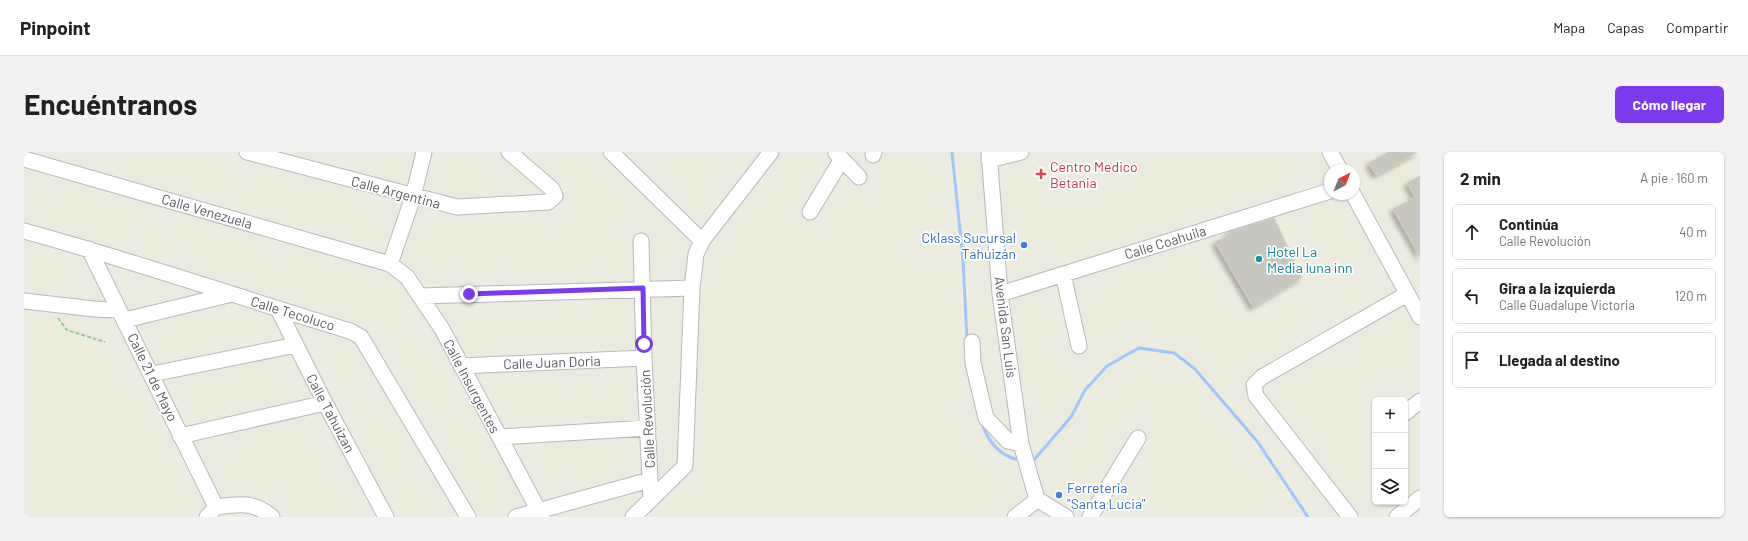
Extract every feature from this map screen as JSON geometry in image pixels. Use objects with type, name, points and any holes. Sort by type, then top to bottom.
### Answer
[{"type":"street","name":"Calle Argentina","points":[[247,152],[412,197],[457,207],[548,202],[555,196],[552,189],[509,152]]},
{"type":"street","points":[[390,264],[412,197],[424,152]]},
{"type":"street","points":[[611,152],[702,241]]},
{"type":"street","points":[[633,517],[685,466],[692,288],[696,254],[702,241],[771,152]]},
{"type":"street","points":[[989,156],[1021,152]]},
{"type":"street","points":[[1330,152],[1337,164]]},
{"type":"street","points":[[810,212],[838,156],[859,177]]},
{"type":"street","name":"Avenida San Luis","points":[[989,156],[1000,294],[1021,447],[1037,500]]},
{"type":"street","name":"Calle Venezuela","points":[[24,158],[390,264]]},
{"type":"street","name":"Calle Coahuila","points":[[1000,294],[1324,193]]},
{"type":"street","points":[[1356,200],[1420,317]]},
{"type":"street","name":"Calle Tecoluco","points":[[24,231],[89,249],[350,331],[361,337],[468,517]]},
{"type":"street","name":"Calle Revolución","points":[[641,241],[644,358],[652,500]]},
{"type":"street","name":"Calle 21 de Mayo","points":[[89,249],[152,374],[212,512]]},
{"type":"street","name":"Calle Insurgentes","points":[[390,264],[407,277],[422,296],[442,329],[460,366],[541,514]]},
{"type":"street","points":[[1062,274],[1079,346]]},
{"type":"street","points":[[422,296],[643,288],[692,288]]},
{"type":"street","points":[[24,301],[121,315],[232,294]]},
{"type":"street","points":[[1350,517],[1256,396],[1254,385],[1262,377],[1407,294]]},
{"type":"street","name":"Calle Tahuizan","points":[[278,309],[325,403],[386,517]]},
{"type":"street","points":[[972,342],[973,363],[986,418],[1008,441],[1021,447]]},
{"type":"street","points":[[152,374],[296,345]]},
{"type":"street","name":"Calle Juan Doria","points":[[460,366],[644,358]]},
{"type":"street","points":[[1408,411],[1420,401]]},
{"type":"street","points":[[180,436],[325,403]]},
{"type":"street","points":[[500,437],[648,428]]},
{"type":"street","points":[[1090,517],[1138,438]]},
{"type":"street","points":[[516,517],[541,514],[650,480]]},
{"type":"street","points":[[1397,517],[1420,498]]},
{"type":"street","points":[[1016,517],[1037,500],[1066,517]]},
{"type":"street","points":[[212,512],[241,504],[261,508],[272,517]]},
{"type":"path","points":[[48,304],[67,330],[105,342]]},
{"type":"building","points":[[1389,152],[1418,152],[1376,175],[1369,163]]},
{"type":"building","points":[[1420,176],[1420,257],[1393,209],[1415,197],[1407,183]]},
{"type":"building","name":"Hotel La Media luna inn","points":[[1274,218],[1302,277],[1253,307],[1215,242],[1229,235],[1228,232]]},
{"type":"waterway","points":[[952,152],[963,260],[967,340]]},
{"type":"waterway","points":[[1030,461],[1033,461],[1071,417],[1085,390],[1107,366],[1139,348],[1174,353],[1194,368],[1257,441],[1308,517]]},
{"type":"waterway","points":[[982,422],[987,436],[1001,452],[1014,459],[1021,460]]},
{"type":"place","name":"Centro Medico Betania","points":[[1041,174]]},
{"type":"place","name":"Cklass Sucursal Tahuizán","points":[[1024,245]]},
{"type":"place","name":"Hotel La Media luna inn","points":[[1259,259]]},
{"type":"place","name":"Ferreteria \"Santa Lucia\"","points":[[1059,495]]},
{"type":"route","points":[[469,294],[643,288],[644,344]]}]
